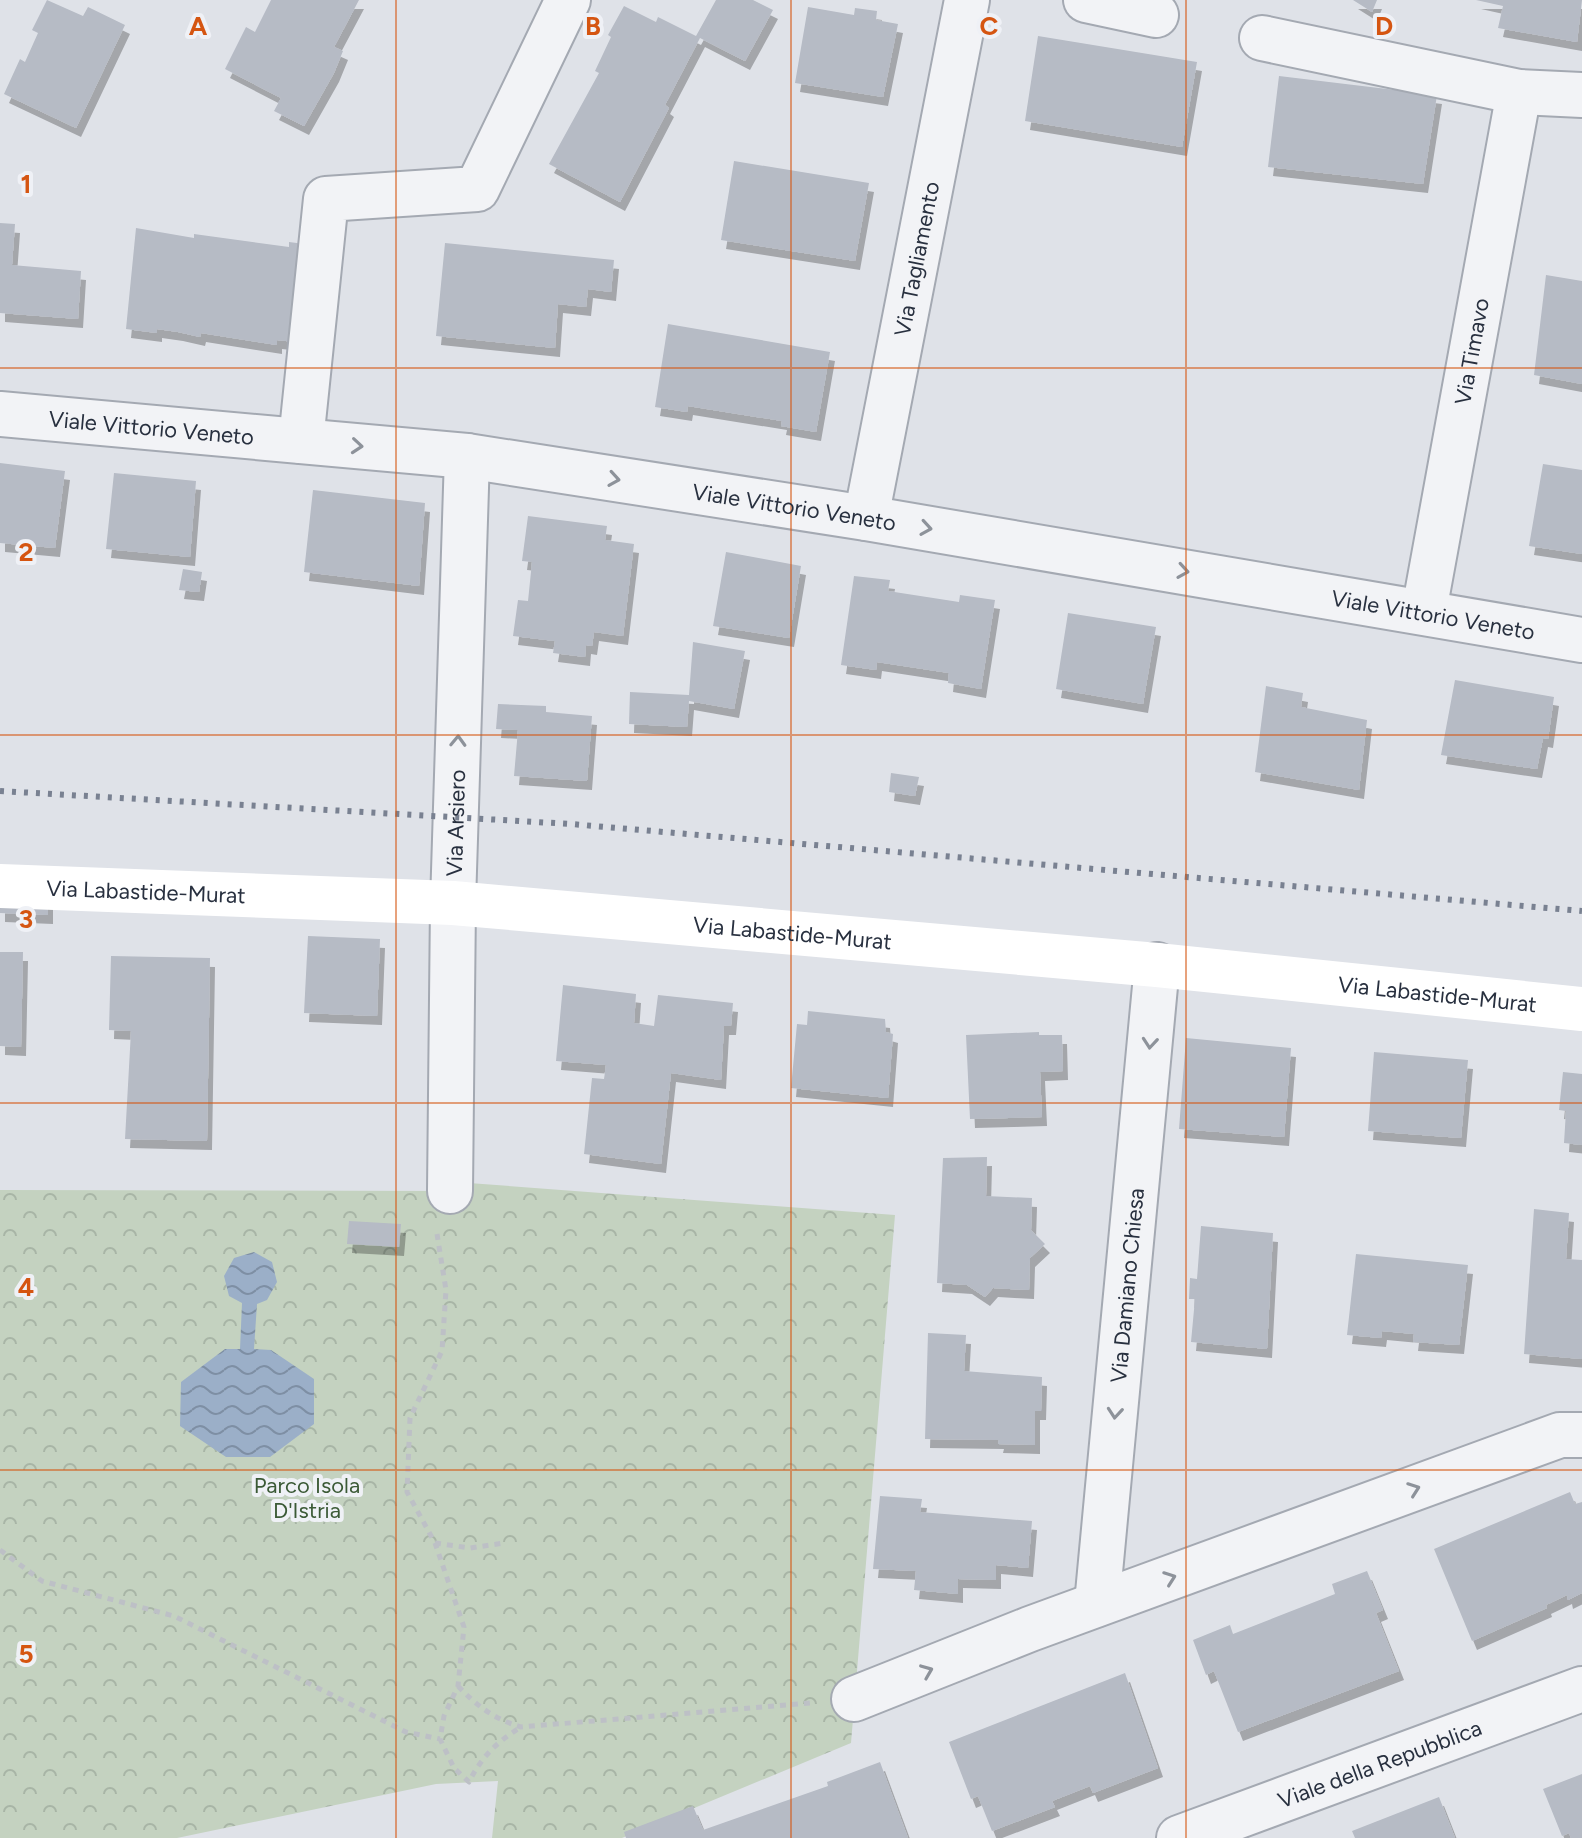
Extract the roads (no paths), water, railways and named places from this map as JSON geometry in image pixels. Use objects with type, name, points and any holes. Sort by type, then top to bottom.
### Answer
[{"type":"street","points":[[301,441],[326,199],[477,189],[568,0]]},
{"type":"street","name":"Via Tagliamento","points":[[866,518],[967,0]]},
{"type":"street","points":[[1086,0],[1156,15]]},
{"type":"street","points":[[1262,38],[1519,92],[1582,95]]},
{"type":"street","name":"Via Timavo","points":[[1424,611],[1519,92]]},
{"type":"street","name":"Viale Vittorio Veneto","points":[[0,414],[467,456],[866,518],[1582,640]]},
{"type":"street","name":"Via Arsiero","points":[[450,1191],[453,903],[467,456]]},
{"type":"street","name":"Via Labastide-Murat","points":[[0,886],[453,903],[1157,965],[1582,1009]]},
{"type":"street","name":"Via Damiano Chiesa","points":[[1097,1604],[1157,965]]},
{"type":"street","points":[[854,1699],[1097,1604],[1560,1435],[1582,1435]]},
{"type":"street","name":"Viale della Repubblica","points":[[1179,1838],[1582,1689]]},
{"type":"water","points":[[254,1252],[272,1262],[277,1282],[267,1300],[257,1304],[254,1349],[271,1350],[314,1379],[314,1424],[270,1457],[226,1457],[180,1426],[181,1382],[225,1349],[240,1349],[242,1303],[229,1296],[224,1276],[234,1258]]},
{"type":"railway","points":[[0,791],[571,824],[1582,911]]},
{"type":"park label","name":"Parco Isola D'Istria","points":[[307,1498]]}]
